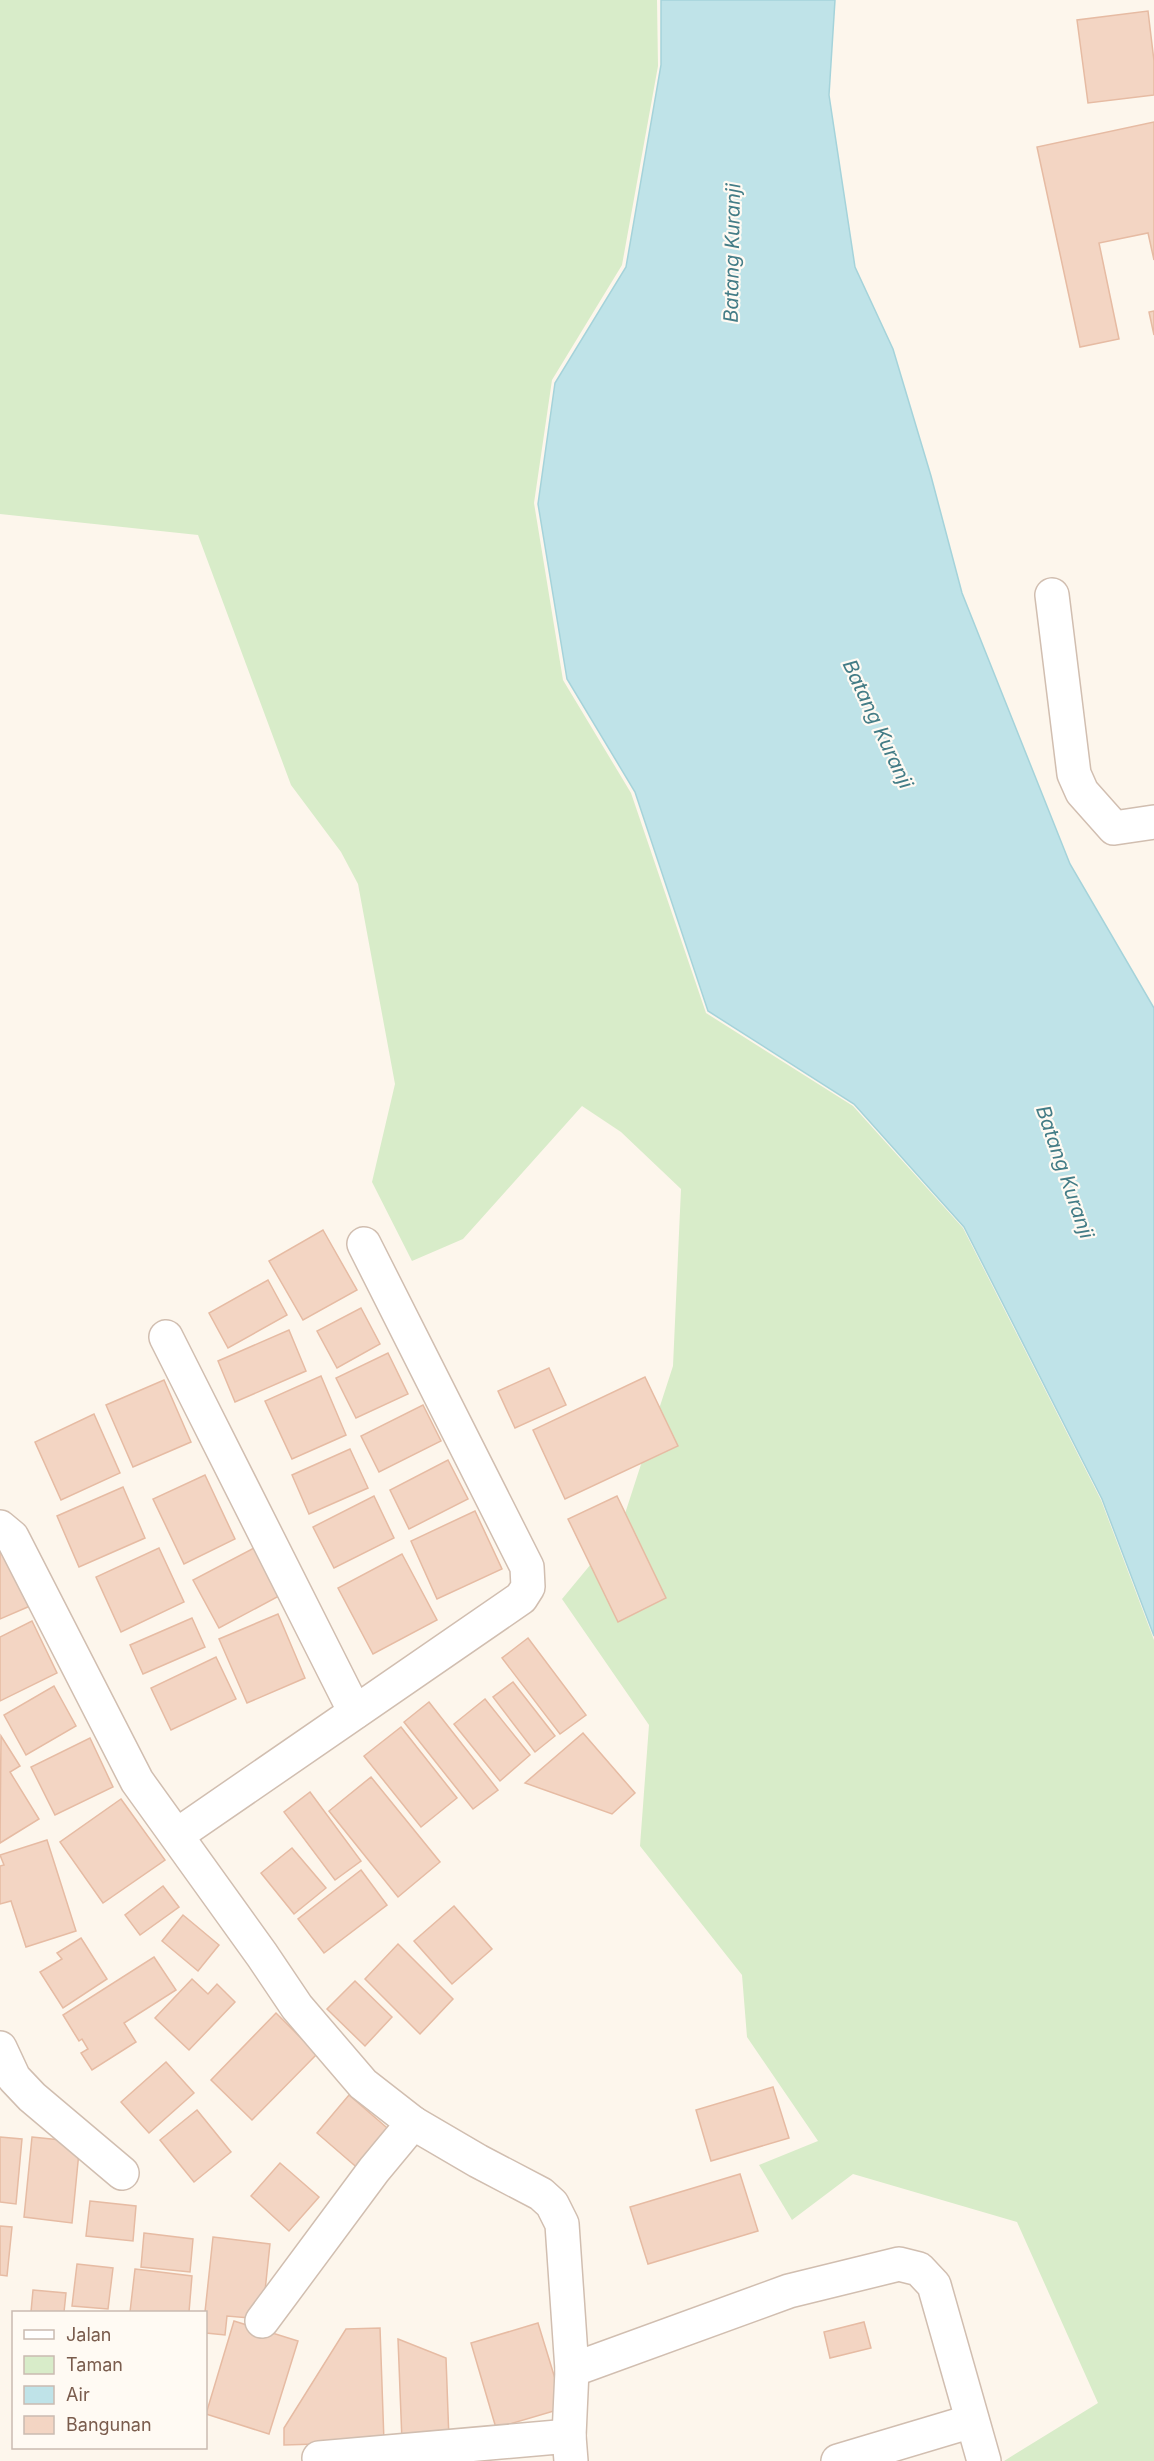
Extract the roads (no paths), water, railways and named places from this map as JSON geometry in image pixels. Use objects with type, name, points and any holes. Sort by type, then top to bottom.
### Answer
[{"type":"street","points":[[1052,595],[1074,774],[1082,792],[1114,828],[1154,822]]},
{"type":"street","points":[[177,1835],[521,1598],[528,1587],[527,1567],[364,1244]]},
{"type":"street","points":[[166,1337],[354,1712]]},
{"type":"street","points":[[0,1527],[12,1538],[137,1781],[297,2007],[363,2084],[413,2123],[540,2194],[552,2204],[562,2224],[572,2370],[570,2448],[319,2458]]},
{"type":"street","points":[[0,2048],[14,2078],[32,2097],[122,2173]]},
{"type":"street","points":[[262,2321],[374,2170],[413,2123]]},
{"type":"street","points":[[572,2370],[789,2291],[899,2264],[919,2270],[934,2285],[984,2461]]},
{"type":"street","points":[[838,2461],[972,2421]]},
{"type":"water","name":"Batang Kuranji","points":[[661,0],[835,0],[829,95],[855,267],[893,349],[931,476],[962,593],[1070,864],[1154,1008],[1154,1636],[1102,1499],[964,1227],[854,1104],[708,1011],[635,792],[567,679],[538,504],[555,383],[626,267],[661,65]]}]
